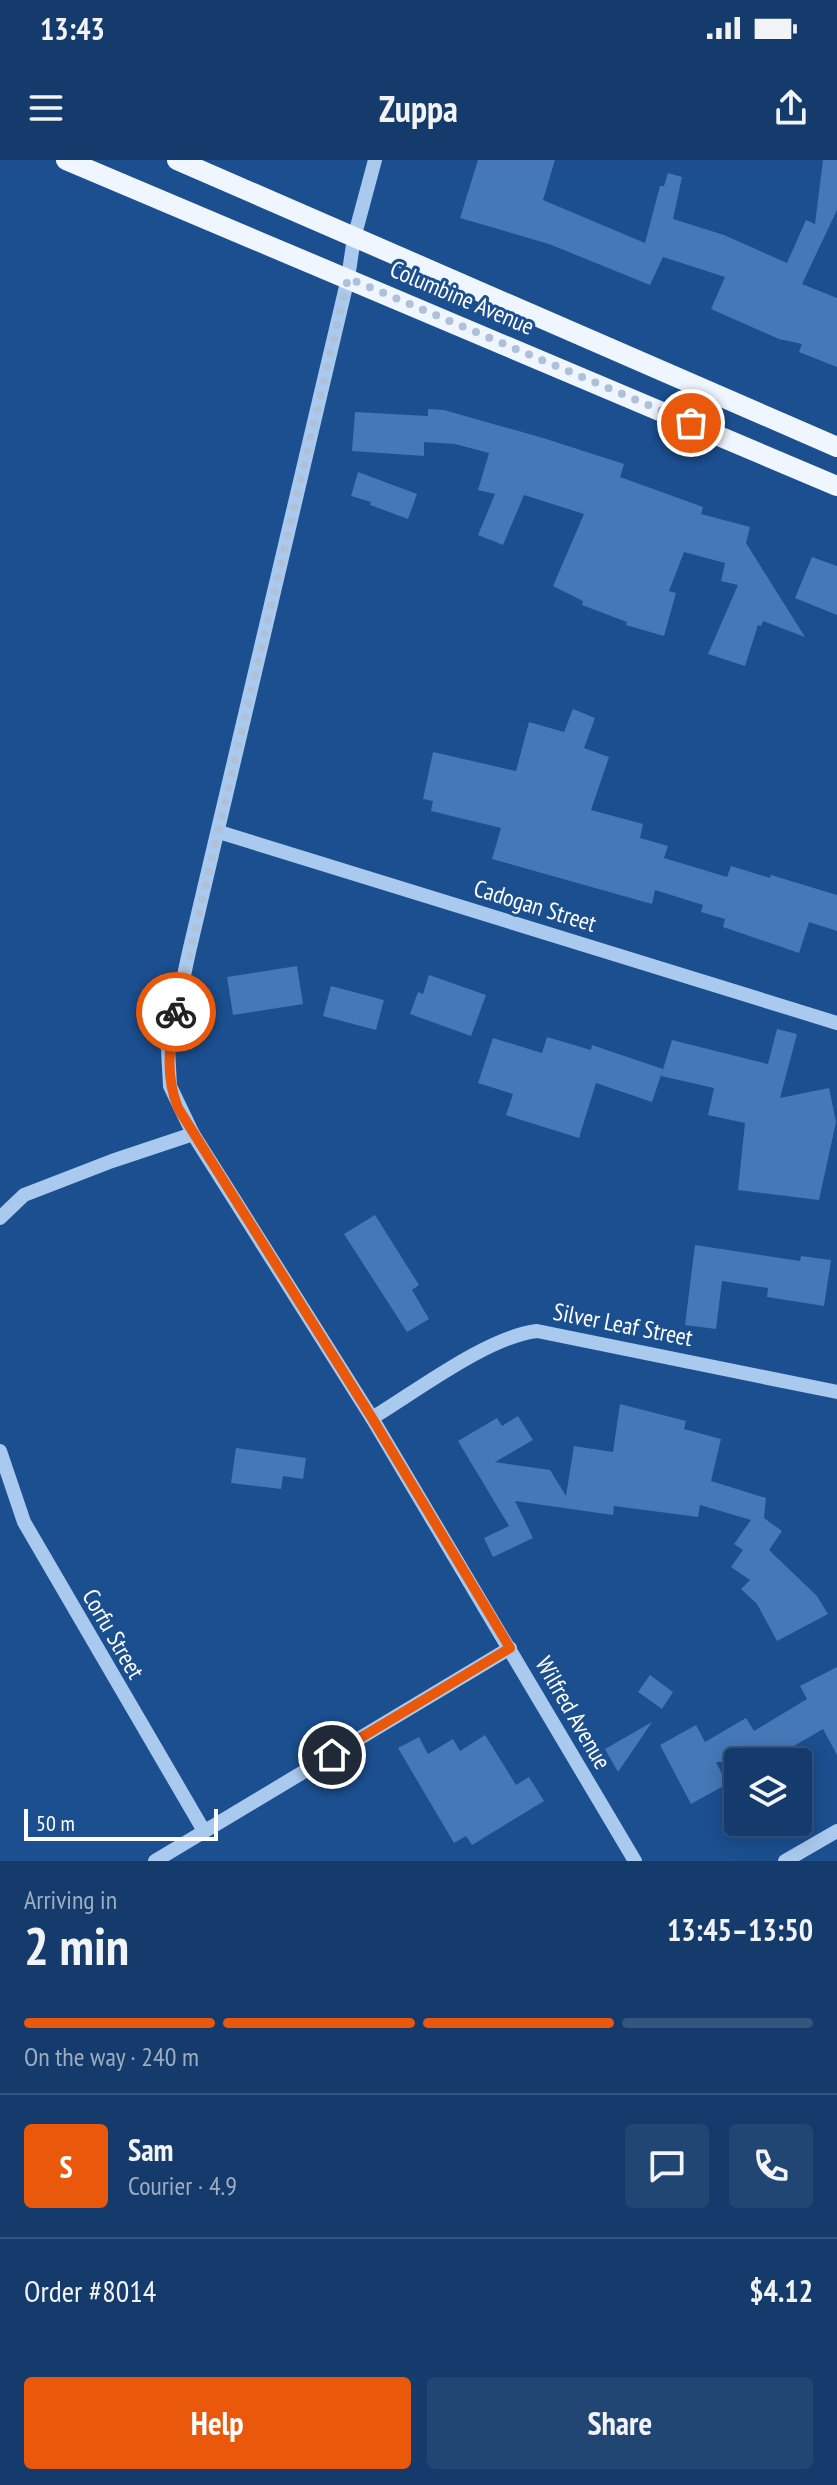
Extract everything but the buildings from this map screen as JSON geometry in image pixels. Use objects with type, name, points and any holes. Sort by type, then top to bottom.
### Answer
[{"type":"main road","name":"Columbine Avenue","points":[[66,160],[834,477]]},
{"type":"main road","name":"Columbine Avenue","points":[[177,160],[837,447]]},
{"type":"street","name":"Wilfred Avenue","points":[[375,160],[354,238],[348,278],[168,1049],[170,1086],[193,1134],[372,1418],[635,1861]]},
{"type":"street","name":"Cadogan Street","points":[[219,832],[837,1023]]},
{"type":"street","points":[[0,1218],[24,1195],[85,1170],[193,1134]]},
{"type":"street","name":"Silver Leaf Street","points":[[372,1418],[489,1347],[507,1338],[537,1331],[837,1392]]},
{"type":"street","name":"Corfu Street","points":[[0,1451],[24,1522],[204,1831]]},
{"type":"street","points":[[155,1861],[510,1648]]},
{"type":"street","points":[[785,1861],[837,1831]]},
{"type":"way so far","points":[[176,1012],[348,278],[691,423]]},
{"type":"route","points":[[176,1012],[168,1049],[170,1086],[178,1108],[372,1418],[510,1648],[332,1755]]}]
